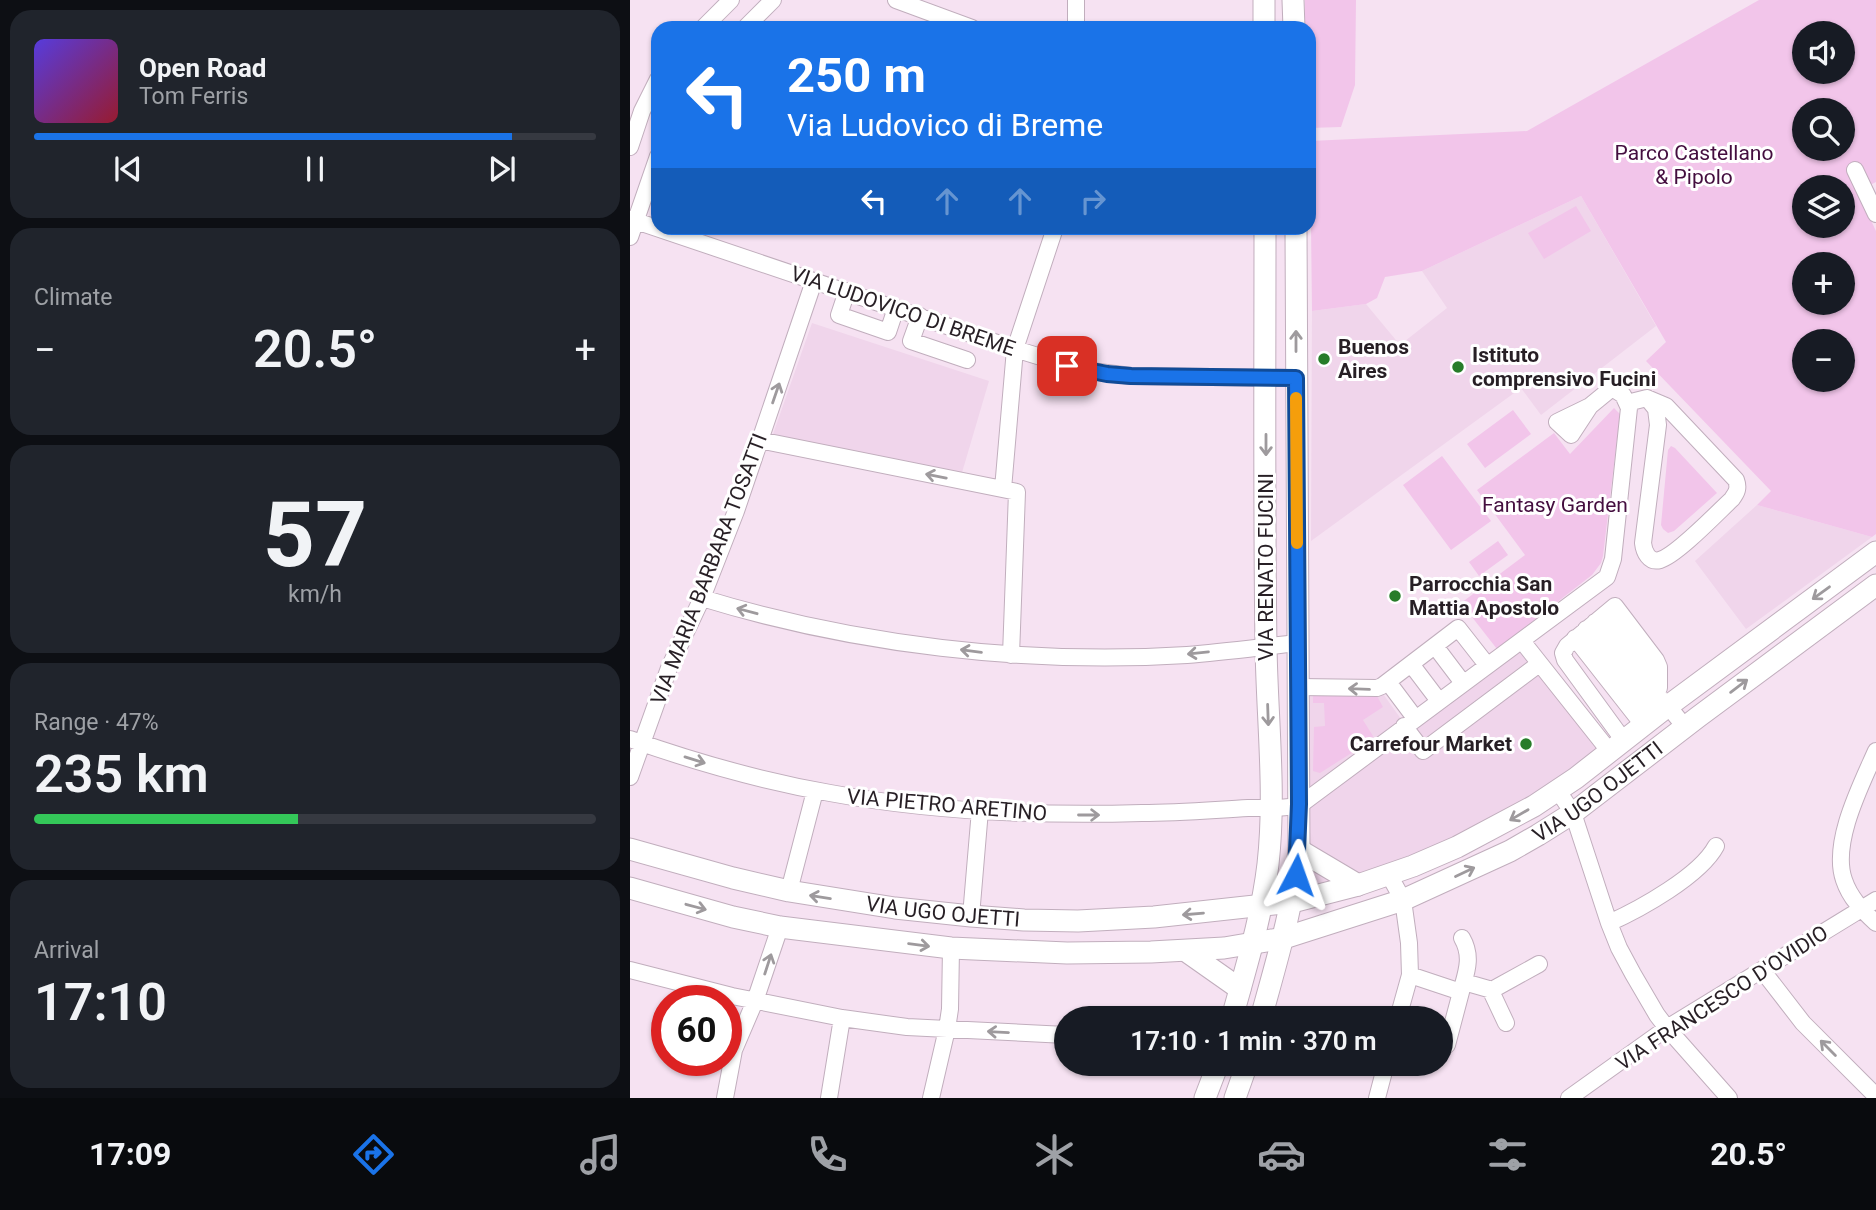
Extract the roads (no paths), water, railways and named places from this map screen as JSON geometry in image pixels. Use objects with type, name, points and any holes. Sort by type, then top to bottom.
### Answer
[{"type":"main road","points":[[1264,0],[1264,21]]},
{"type":"main road","points":[[1293,0],[1294,21]]},
{"type":"main road","name":"VIA RENATO FUCINI","points":[[1235,1006],[1261,906],[1268,863],[1271,807],[1266,647],[1265,235]]},
{"type":"main road","name":"VIA RENATO FUCINI","points":[[1264,1006],[1292,902],[1299,850],[1296,235]]},
{"type":"main road","name":"VIA UGO OJETTI","points":[[630,849],[789,891],[895,908],[971,916],[1078,921],[1154,917],[1292,902],[1358,886],[1413,866],[1476,838],[1525,811],[1617,746],[1661,707],[1876,552]]},
{"type":"main road","name":"VIA UGO OJETTI","points":[[630,888],[733,917],[780,927],[951,948],[1092,954],[1224,948],[1284,938],[1403,901],[1538,835],[1573,813],[1876,585]]},
{"type":"main road","points":[[1299,850],[1358,886]]},
{"type":"main road","points":[[1186,951],[1240,989]]},
{"type":"main road","points":[[1205,1098],[1213,1076]]},
{"type":"main road","points":[[1235,1098],[1243,1076]]},
{"type":"street","points":[[752,21],[773,0]]},
{"type":"street","points":[[896,0],[953,21]]},
{"type":"street","points":[[1076,0],[1076,21]]},
{"type":"street","points":[[710,21],[729,3],[742,21]]},
{"type":"street","points":[[630,147],[651,93]]},
{"type":"street","points":[[1855,170],[1876,214]]},
{"type":"street","points":[[632,226],[651,175]]},
{"type":"street","name":"VIA LUDOVICO DI BREME","points":[[632,226],[651,232]]},
{"type":"street","name":"VIA LUDOVICO DI BREME","points":[[662,235],[847,291],[1060,364],[1107,374],[1296,378]]},
{"type":"street","points":[[1011,655],[1010,491],[1015,349],[1053,235]]},
{"type":"street","name":"VIA MARIA BARBARA TOSATTI","points":[[630,777],[636,741],[702,598],[736,511],[814,281]]},
{"type":"street","points":[[847,291],[839,315],[875,328],[888,332],[896,308]]},
{"type":"street","points":[[920,316],[911,341],[967,360]]},
{"type":"street","points":[[1299,804],[1609,574],[1613,559],[1629,408],[1623,395],[1612,388],[1590,406]]},
{"type":"street","points":[[1627,403],[1647,398],[1666,406],[1738,485],[1732,499],[1681,546],[1658,561],[1648,556],[1643,543],[1658,425],[1656,409],[1647,398]]},
{"type":"street","points":[[759,440],[1010,491]]},
{"type":"street","points":[[702,598],[840,633],[1011,655],[1186,655],[1298,643]]},
{"type":"street","points":[[1617,746],[1564,658],[1563,651],[1615,607],[1656,660],[1659,667],[1661,707]]},
{"type":"street","points":[[1590,626],[1643,681],[1661,707]]},
{"type":"street","points":[[1590,626],[1661,707],[1691,722]]},
{"type":"street","points":[[1299,687],[1372,689],[1382,686],[1458,628],[1487,666]]},
{"type":"street","points":[[1522,641],[1539,664],[1617,746]]},
{"type":"street","points":[[1435,646],[1463,683]]},
{"type":"street","points":[[1411,664],[1439,701]]},
{"type":"street","points":[[1388,682],[1423,751],[1539,664]]},
{"type":"street","name":"VIA PIETRO ARETINO","points":[[636,741],[727,769],[815,791],[908,804],[1092,815],[1290,807],[1299,804]]},
{"type":"street","points":[[1876,751],[1849,820],[1841,858],[1846,884],[1861,909],[1876,923]]},
{"type":"street","points":[[1558,790],[1573,813],[1609,923],[1633,974],[1667,1028],[1729,1098]]},
{"type":"street","points":[[789,891],[815,791]]},
{"type":"street","points":[[971,916],[980,810]]},
{"type":"street","points":[[1609,923],[1639,908],[1693,873],[1706,862],[1716,846]]},
{"type":"street","points":[[1389,875],[1403,901],[1409,943],[1410,975],[1401,1006]]},
{"type":"street","name":"VIA FRANCESCO D'OVIDIO","points":[[1571,1098],[1667,1028],[1876,900]]},
{"type":"street","points":[[725,1098],[734,1050],[755,1002],[780,927]]},
{"type":"street","points":[[1453,1022],[1469,957],[1462,938]]},
{"type":"street","points":[[931,1098],[950,1009],[951,948]]},
{"type":"street","points":[[1410,975],[1462,987],[1492,989],[1539,964]]},
{"type":"street","points":[[630,970],[755,1002],[842,1018],[907,1027],[1054,1034]]},
{"type":"street","points":[[1762,970],[1803,1023],[1876,1096]]},
{"type":"street","points":[[1490,989],[1506,1023]]},
{"type":"street","points":[[829,1098],[842,1018]]},
{"type":"street","points":[[1377,1098],[1383,1076]]},
{"type":"place","name":"Buenos Aires","points":[[1324,359]]},
{"type":"place","name":"Istituto comprensivo Fucini","points":[[1458,367]]},
{"type":"place","name":"Parrocchia San Mattia Apostolo","points":[[1395,596]]},
{"type":"place","name":"Carrefour Market","points":[[1526,744]]},
{"type":"park label","name":"Parco Castellano & Pipolo","points":[[1694,165]]},
{"type":"park label","name":"Fantasy Garden","points":[[1555,505]]}]
